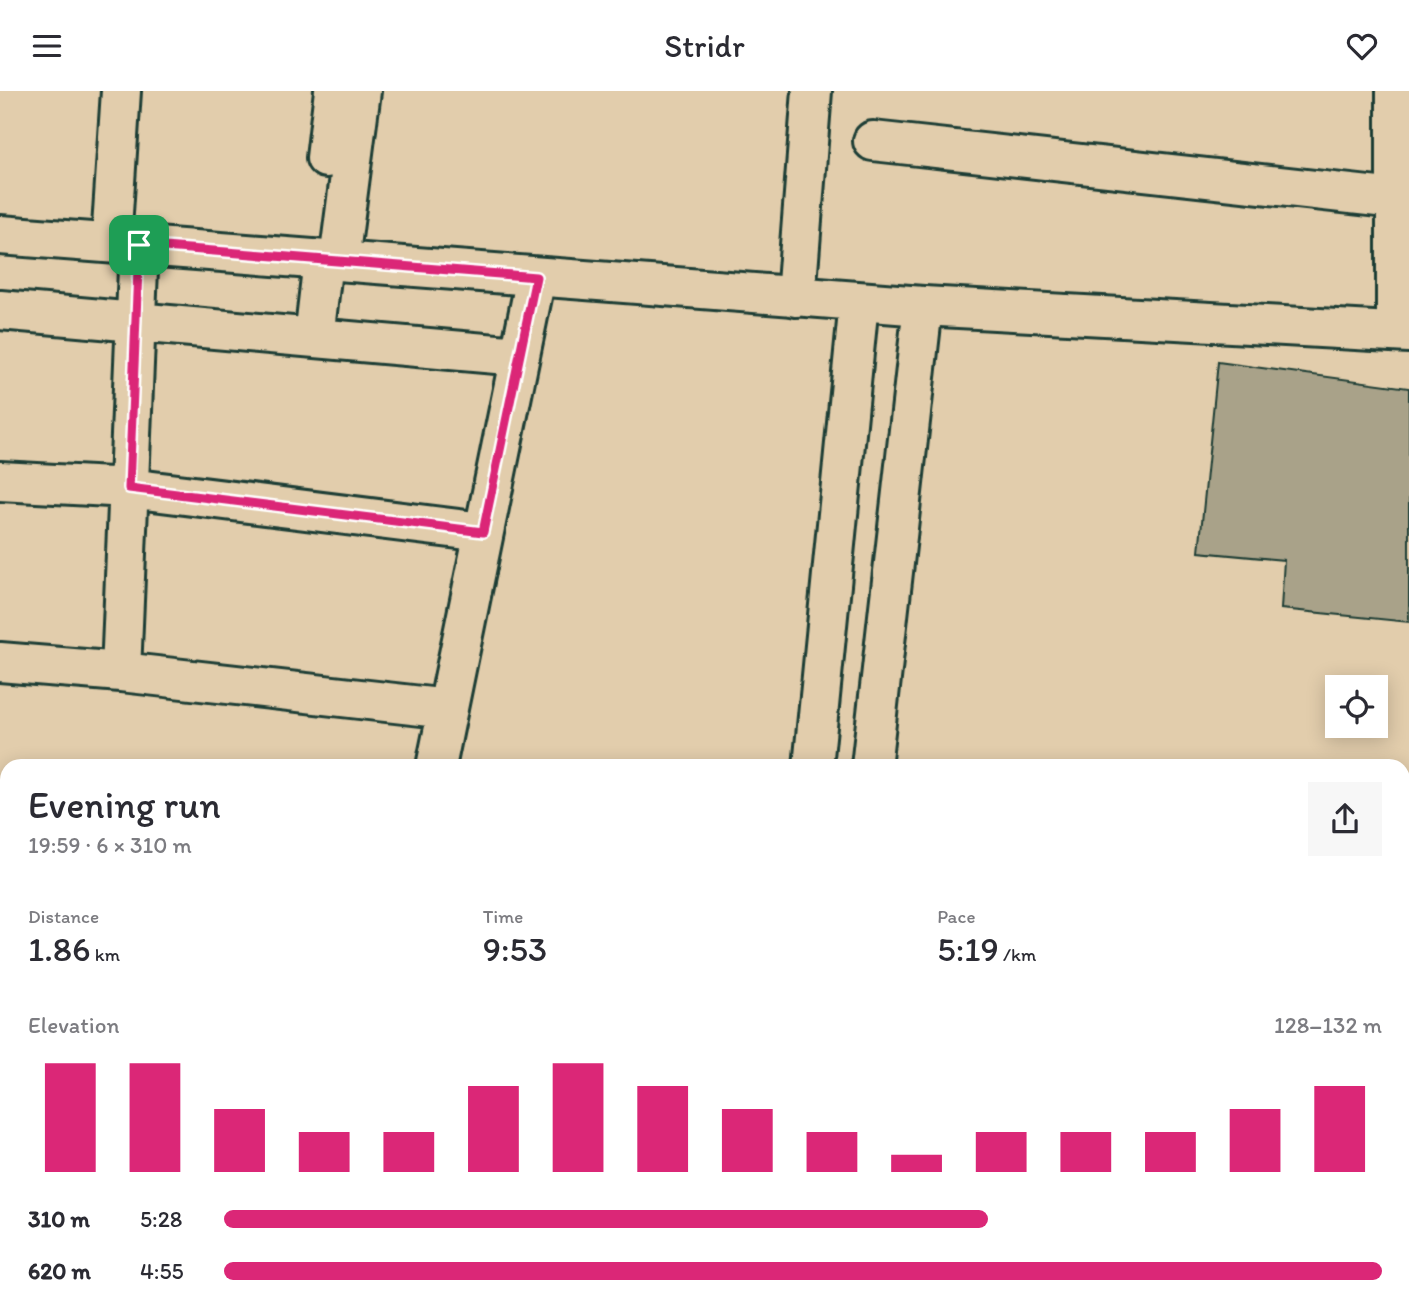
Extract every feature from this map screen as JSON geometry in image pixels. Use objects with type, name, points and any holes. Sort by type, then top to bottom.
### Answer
[{"type":"street","points":[[121,91],[125,244],[136,322],[121,672]]},
{"type":"street","points":[[325,260],[334,91]]},
{"type":"street","points":[[314,338],[325,260],[361,91]]},
{"type":"street","points":[[796,297],[812,91]]},
{"type":"street","points":[[0,235],[859,302],[1402,333],[1396,199],[1396,91]]},
{"type":"street","points":[[873,141],[1396,199]]},
{"type":"street","points":[[438,759],[536,277]]},
{"type":"street","points":[[814,759],[859,302]]},
{"type":"street","points":[[872,759],[923,306]]},
{"type":"street","points":[[0,310],[519,356]]},
{"type":"street","points":[[0,481],[129,488],[483,532]]},
{"type":"street","points":[[0,662],[121,672],[448,709]]},
{"type":"building","points":[[1218,362],[1409,388],[1409,622],[1281,609],[1284,560],[1199,552]]},
{"type":"route","points":[[139,245],[536,277],[483,532],[129,488],[139,245]]}]
